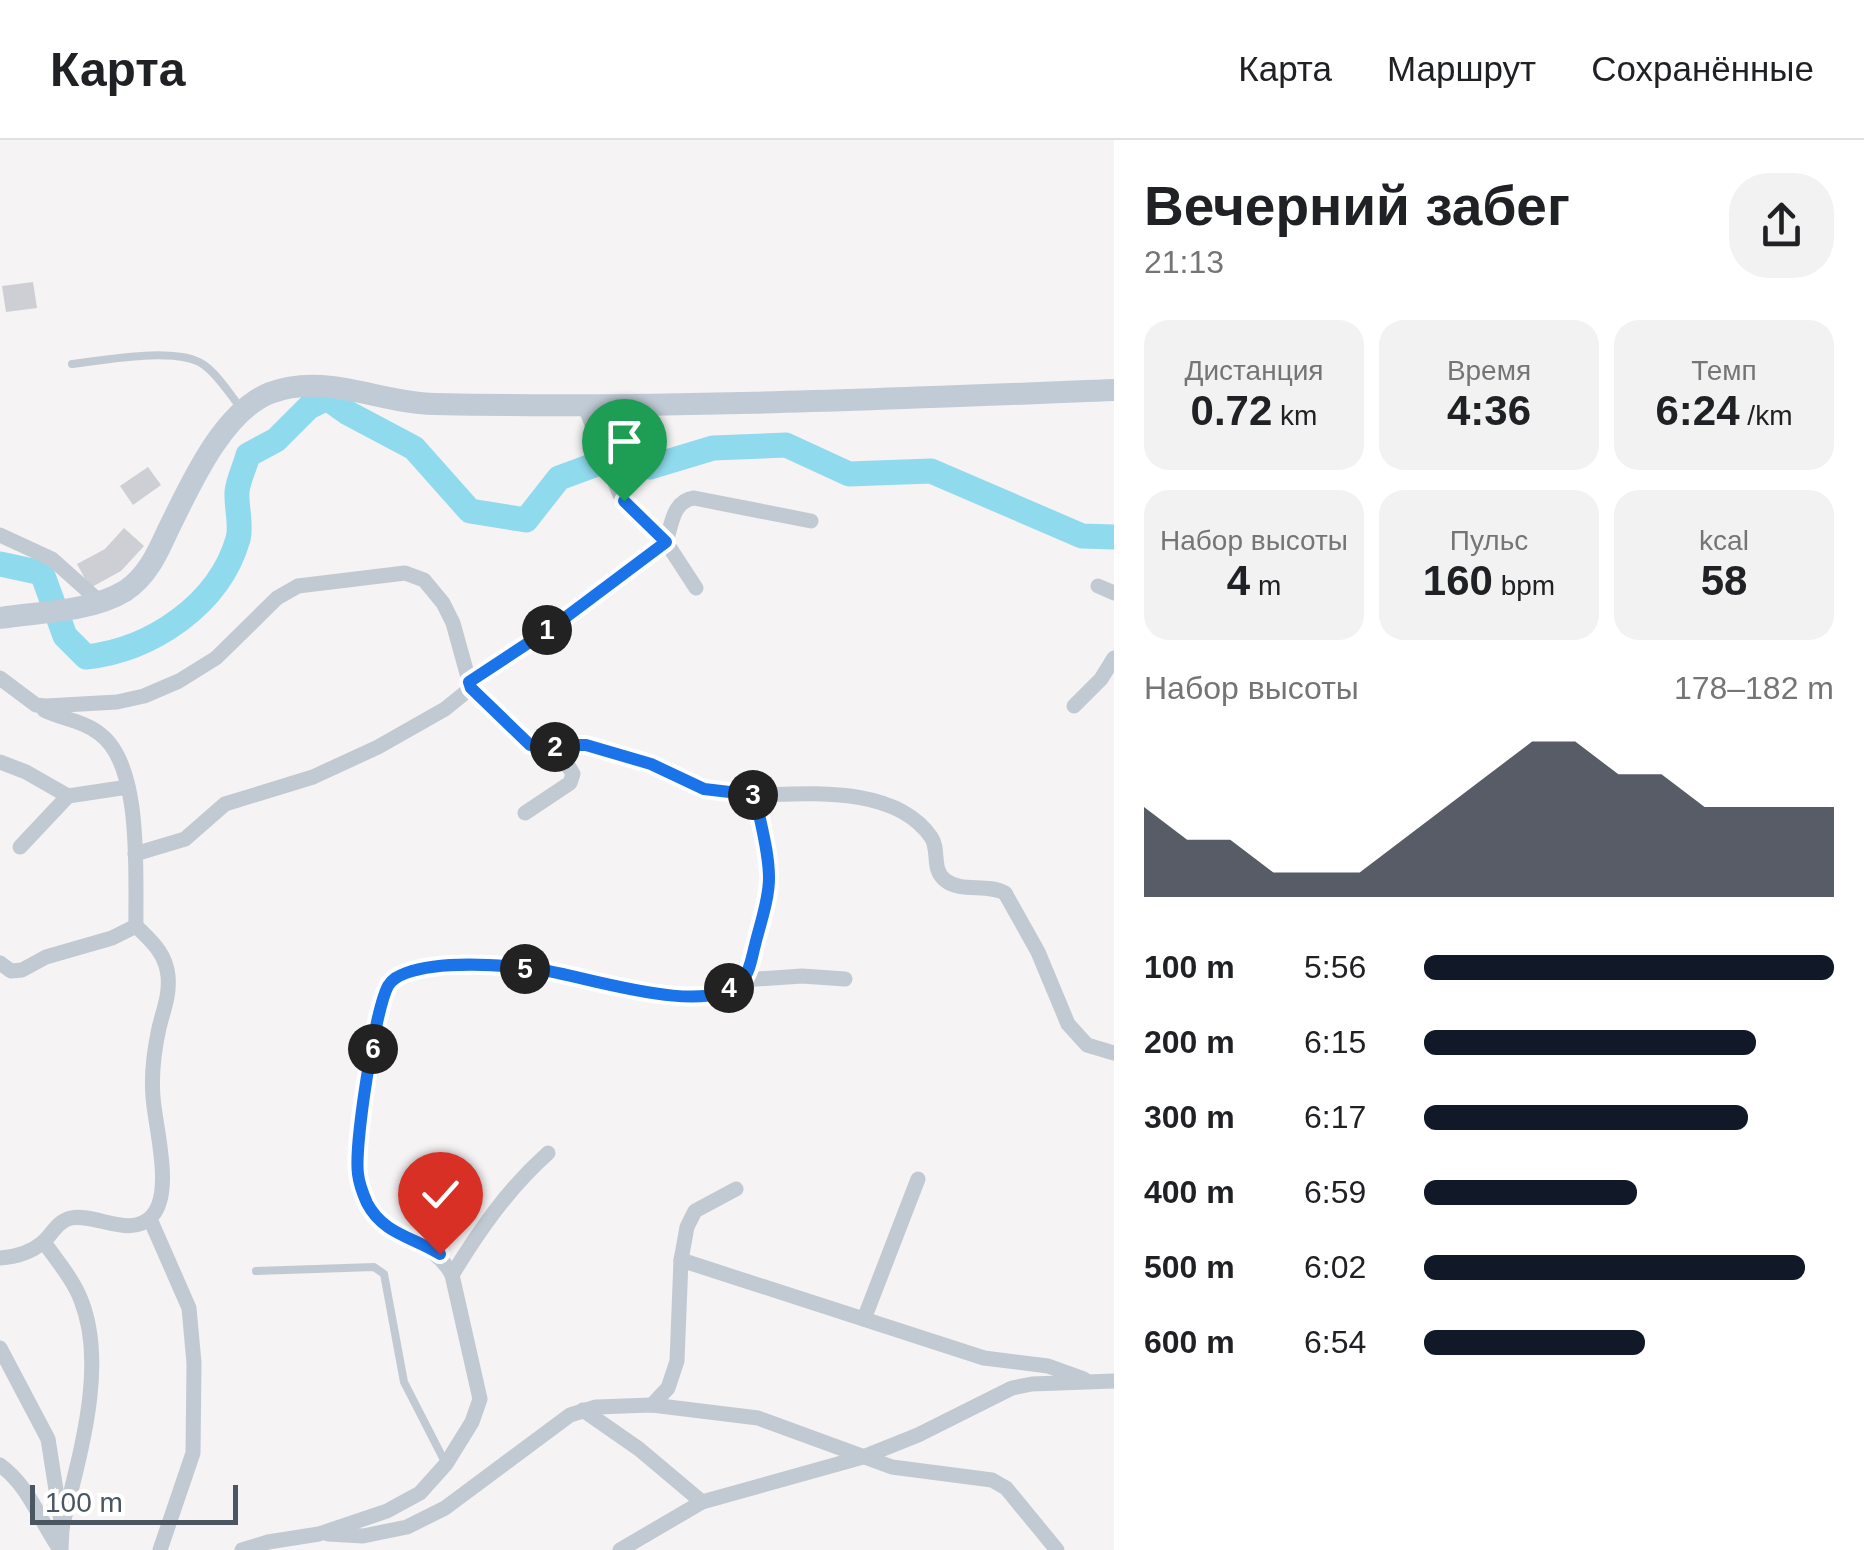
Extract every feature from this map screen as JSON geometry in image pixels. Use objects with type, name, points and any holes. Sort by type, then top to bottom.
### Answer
[{"type":"street","points":[[0,618],[95,602],[124,591],[143,575],[224,430],[242,410],[269,394],[303,386],[334,386],[430,404],[782,402],[1114,390]]},
{"type":"street","points":[[584,404],[624,501],[666,542],[696,588]]},
{"type":"street","points":[[135,854],[185,839],[225,804],[313,778],[445,709],[470,685],[666,542],[676,509],[688,498],[811,521]]},
{"type":"street","points":[[0,536],[52,559],[95,602]]},
{"type":"street","points":[[36,705],[86,706],[144,696],[179,681],[216,658],[277,598],[298,586],[405,573],[424,580],[443,603],[453,623],[470,685],[530,745],[574,774],[570,783],[526,813]]},
{"type":"street","points":[[1098,586],[1114,593]]},
{"type":"street","points":[[1074,706],[1101,679],[1114,658]]},
{"type":"street","points":[[0,678],[36,705],[84,724],[104,737],[118,754],[128,787],[135,854],[136,926],[160,950],[168,974],[167,1002],[152,1081],[162,1191],[150,1219],[189,1308],[194,1362],[194,1452],[160,1550]]},
{"type":"street","points":[[530,745],[586,745],[651,764],[704,789],[755,795],[852,796],[908,816],[934,840],[937,868],[946,881],[997,888],[1005,893],[1038,952],[1068,1024],[1086,1046],[1114,1053]]},
{"type":"street","points":[[0,762],[68,796]]},
{"type":"street","points":[[20,847],[68,796],[128,787]]},
{"type":"street","points":[[242,1550],[319,1534],[387,1511],[420,1493],[446,1464],[472,1422],[480,1399],[452,1274],[440,1254],[398,1235],[372,1213],[358,1174],[358,1141],[386,990],[393,980],[410,971],[500,966],[546,970],[624,990],[664,995],[707,994],[733,988],[751,962],[769,880],[755,795]]},
{"type":"street","points":[[0,962],[11,970],[22,970],[46,957],[112,938],[136,926]]},
{"type":"street","points":[[742,980],[802,976],[846,979]]},
{"type":"street","points":[[452,1274],[489,1214],[548,1152]]},
{"type":"street","points":[[864,1319],[918,1179]]},
{"type":"street","points":[[652,1405],[668,1388],[677,1362],[681,1260],[687,1227],[694,1211],[736,1189]]},
{"type":"street","points":[[0,1258],[15,1257],[44,1242],[65,1220],[132,1225],[150,1219]]},
{"type":"street","points":[[44,1242],[81,1299],[92,1349],[86,1419],[60,1549]]},
{"type":"street","points":[[681,1260],[984,1358],[1048,1366],[1092,1383]]},
{"type":"street","points":[[0,1348],[48,1439],[62,1528]]},
{"type":"street","points":[[620,1550],[702,1502],[863,1457],[918,1435],[1012,1388],[1114,1382]]},
{"type":"street","points":[[319,1534],[363,1536],[407,1527],[445,1508],[570,1415],[583,1410],[652,1405],[758,1418],[863,1457],[914,1471],[975,1475],[992,1480],[1006,1488],[1057,1550]]},
{"type":"street","points":[[583,1410],[702,1502]]},
{"type":"street","points":[[0,1466],[25,1488],[60,1549]]},
{"type":"lane","points":[[72,364],[116,358],[191,359],[212,372],[242,410]]},
{"type":"lane","points":[[256,1271],[374,1267],[384,1274],[404,1382],[446,1464]]},
{"type":"building","points":[[33,282],[37,308],[6,312],[2,286]]},
{"type":"building","points":[[148,467],[161,485],[133,505],[120,486]]},
{"type":"building","points":[[124,528],[144,546],[121,571],[90,588],[77,564],[105,549]]},
{"type":"waterway","points":[[0,564],[42,573],[65,636],[86,657],[110,653],[158,634],[199,603],[229,563],[239,534],[237,492],[248,455],[276,440],[309,407],[327,398],[414,448],[470,511],[526,520],[559,478],[616,457],[650,467],[713,448],[786,445],[849,474],[931,471],[1082,536],[1114,537]]},
{"type":"route","points":[[440,1254],[385,1226],[364,1198],[358,1174],[358,1141],[373,1050],[386,990],[393,980],[410,971],[500,966],[546,970],[624,990],[664,995],[707,994],[733,988],[751,962],[769,880],[755,795],[704,789],[651,764],[586,745],[530,745],[469,682],[554,626],[666,542],[624,501]]}]
